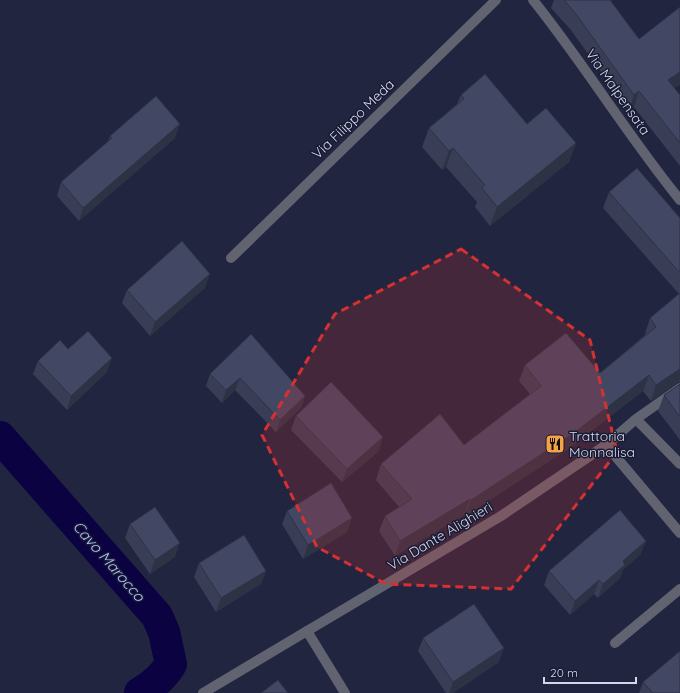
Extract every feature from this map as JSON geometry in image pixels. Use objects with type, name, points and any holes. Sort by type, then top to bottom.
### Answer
[{"type":"street","name":"Via Filippo Meda","points":[[230,258],[496,0]]},
{"type":"street","name":"Via Malpensata","points":[[532,0],[550,20],[637,144],[680,200]]},
{"type":"street","name":"Via Dante Alighieri","points":[[203,693],[502,516],[606,445],[636,419],[680,388]]},
{"type":"street","points":[[636,419],[680,464]]},
{"type":"street","points":[[606,445],[680,533]]},
{"type":"street","points":[[615,643],[680,589]]},
{"type":"street","points":[[307,631],[345,693]]},
{"type":"highlighted area","points":[[461,249],[590,340],[617,452],[511,589],[386,584],[317,547],[262,435],[335,314]]},
{"type":"building","points":[[564,0],[610,0],[639,39],[680,7],[680,72],[668,80],[680,95],[680,143],[639,91],[634,95],[576,14]]},
{"type":"building","points":[[485,74],[527,124],[546,108],[576,143],[497,207],[482,188],[485,185],[453,148],[449,151],[429,128],[464,99],[461,95]]},
{"type":"building","points":[[156,96],[180,124],[83,208],[61,182],[112,138],[110,136]]},
{"type":"building","points":[[637,168],[680,218],[680,273],[609,192]]},
{"type":"building","points":[[182,241],[210,274],[155,322],[127,290]]},
{"type":"building","points":[[680,293],[680,369],[656,385],[649,375],[574,433],[471,500],[470,499],[400,541],[385,516],[412,499],[381,464],[440,414],[464,445],[541,386],[525,365],[566,333],[600,373],[656,327],[650,318]]},
{"type":"building","points":[[88,331],[112,358],[71,396],[38,361],[60,340],[68,349]]},
{"type":"building","points":[[251,334],[305,396],[280,420],[240,378],[226,390],[210,374]]},
{"type":"building","points":[[331,382],[383,437],[347,469],[296,416]]},
{"type":"building","points":[[680,384],[680,417],[664,395]]},
{"type":"building","points":[[331,483],[352,518],[308,545],[287,511]]},
{"type":"building","points":[[155,507],[180,543],[155,560],[130,524]]},
{"type":"building","points":[[620,510],[646,541],[623,561],[625,565],[603,584],[599,580],[575,601],[549,571]]},
{"type":"building","points":[[244,535],[266,571],[221,598],[199,563]]},
{"type":"building","points":[[474,604],[504,648],[453,682],[423,638]]},
{"type":"building","points":[[680,651],[680,693],[653,693],[643,682]]},
{"type":"building","points":[[278,680],[288,693],[261,693]]},
{"type":"waterway","name":"Cavo Marocco","points":[[0,437],[157,616],[164,632],[171,664],[158,680],[140,693]]},
{"type":"place","name":"Trattoria Monnalisa","points":[[555,444]]}]
